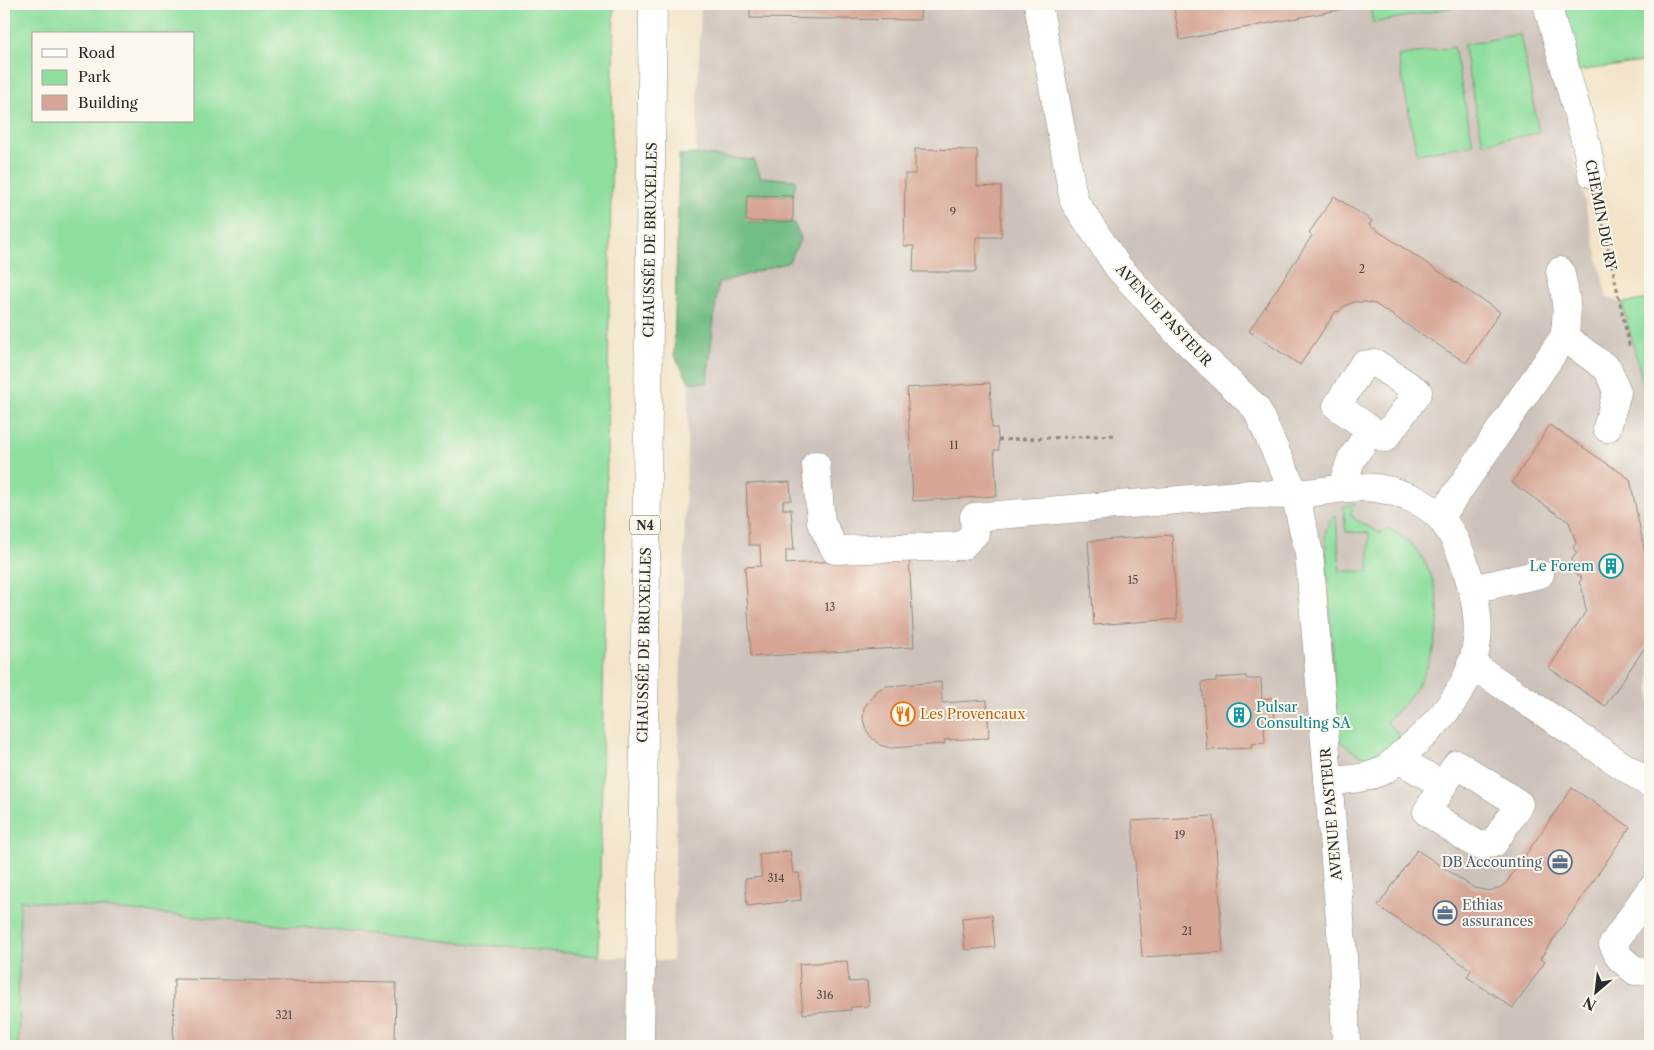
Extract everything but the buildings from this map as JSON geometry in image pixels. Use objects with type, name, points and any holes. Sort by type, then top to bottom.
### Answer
[{"type":"street","name":"CHAUSSÉE DE BRUXELLES","points":[[640,1046],[653,4]]},
{"type":"street","name":"AVENUE PASTEUR","points":[[1038,4],[1074,201],[1118,267],[1177,332],[1256,408],[1295,494],[1309,553],[1342,955],[1346,1046]]},
{"type":"street","name":"CHEMIN DU RY","points":[[1547,4],[1586,143],[1592,174]]},
{"type":"street","points":[[1440,516],[1564,337],[1568,319],[1567,300],[1560,271]]},
{"type":"street","points":[[1564,337],[1608,369],[1617,392],[1608,428]]},
{"type":"street","points":[[1342,487],[1351,460],[1371,430]]},
{"type":"street","points":[[816,465],[821,522],[836,550],[962,546],[976,534],[974,517],[1251,494],[1295,494],[1342,487],[1374,486],[1412,498],[1440,516],[1455,539],[1472,589],[1476,615],[1477,641],[1471,664],[1458,693],[1429,732],[1384,770],[1355,779],[1328,781]]},
{"type":"street","points":[[1472,589],[1540,574]]},
{"type":"street","points":[[1471,664],[1650,784]]},
{"type":"street","points":[[1398,758],[1443,786]]},
{"type":"street","points":[[1650,890],[1613,944],[1619,957],[1635,971],[1650,970]]},
{"type":"path","name":"CHEMIN DU RY","points":[[1592,174],[1619,306],[1632,356]]},
{"type":"path","points":[[1643,400],[1650,427]]},
{"type":"path","points":[[998,440],[1117,435]]},
{"type":"shaded area","points":[[701,4],[1539,4],[1607,298],[1622,303],[1650,409],[1650,1046],[18,1046],[20,900],[599,956],[672,961],[689,382],[674,355],[679,155],[696,154]]},
{"type":"green space","points":[[4,4],[614,4],[599,956],[20,900],[18,1046],[4,1046]]},
{"type":"green space","points":[[1369,4],[1469,4],[1373,23]]},
{"type":"green space","points":[[1562,4],[1650,4],[1650,61],[1578,71]]},
{"type":"green space","points":[[1520,34],[1539,133],[1483,143],[1463,45]]},
{"type":"green space","points":[[1454,47],[1473,144],[1417,154],[1398,56]]},
{"type":"green space","points":[[696,154],[754,160],[761,177],[796,180],[793,196],[747,195],[747,221],[793,222],[801,238],[789,262],[718,283],[707,383],[689,382],[674,355],[679,155]]},
{"type":"green space","points":[[1650,299],[1650,409],[1622,303]]},
{"type":"green space","points":[[1356,503],[1350,513],[1356,520],[1380,533],[1389,528],[1416,549],[1429,570],[1436,593],[1438,617],[1429,663],[1418,685],[1386,721],[1401,737],[1383,751],[1370,757],[1364,757],[1348,748],[1338,739],[1325,534],[1330,520],[1336,515],[1340,571],[1369,571],[1369,533],[1346,532],[1343,507]]},
{"type":"place","name":"Le Forem","points":[[1611,566]]},
{"type":"place","name":"Les Provencaux","points":[[903,714]]},
{"type":"place","name":"Pulsar Consulting SA","points":[[1239,715]]},
{"type":"place","name":"DB Accounting","points":[[1560,862]]},
{"type":"place","name":"Ethias assurances","points":[[1445,913]]}]
